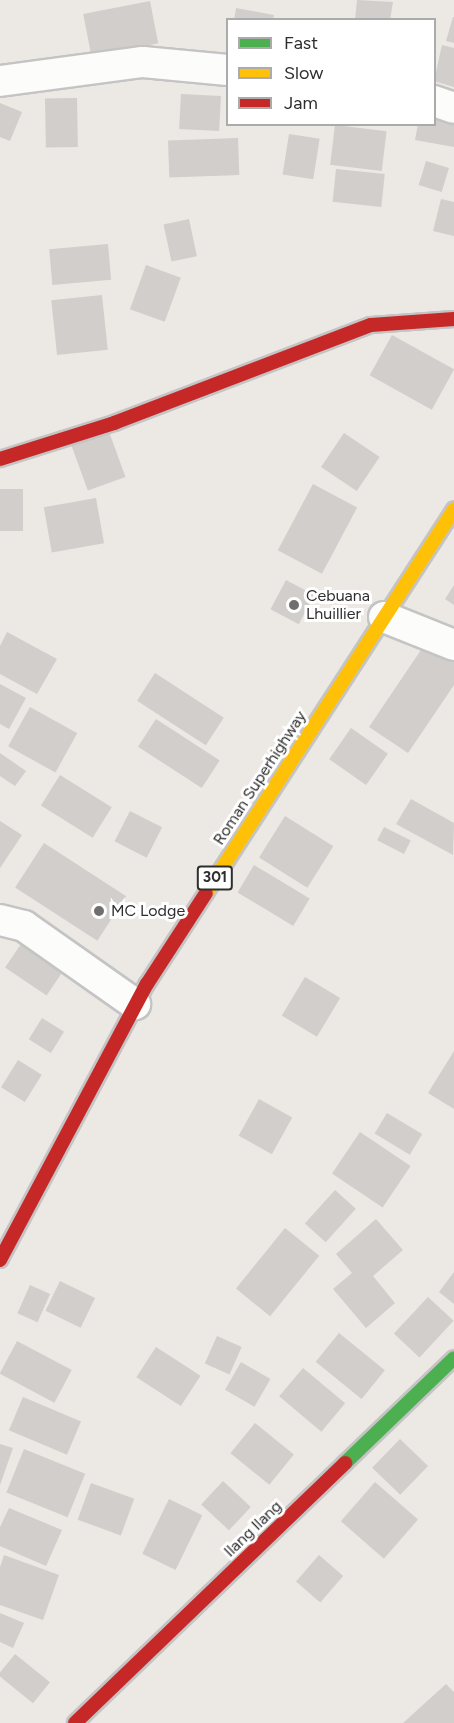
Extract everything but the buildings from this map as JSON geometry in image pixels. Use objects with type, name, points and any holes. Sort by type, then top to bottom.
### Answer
[{"type":"street","points":[[0,81],[143,62],[226,70]]},
{"type":"street","points":[[436,102],[454,108]]},
{"type":"street","points":[[0,459],[114,423],[371,325],[454,318]]},
{"type":"street","name":"Roman Superhighway","points":[[0,1260],[135,1004],[454,509]]},
{"type":"street","points":[[384,617],[454,645]]},
{"type":"street","points":[[0,920],[24,926],[135,1004]]},
{"type":"street","name":"Ilang Ilang","points":[[75,1723],[454,1358]]},
{"type":"traffic: fast","points":[[345,1463],[454,1358]]},
{"type":"traffic: slow","points":[[206,893],[454,509]]},
{"type":"traffic: jam","points":[[0,459],[114,423],[371,325],[454,319]]},
{"type":"traffic: jam","points":[[0,1260],[147,984],[206,893]]},
{"type":"traffic: jam","points":[[75,1723],[345,1463]]},
{"type":"place","name":"Cebuana Lhuillier","points":[[294,605]]},
{"type":"place","name":"MC Lodge","points":[[99,911]]}]
